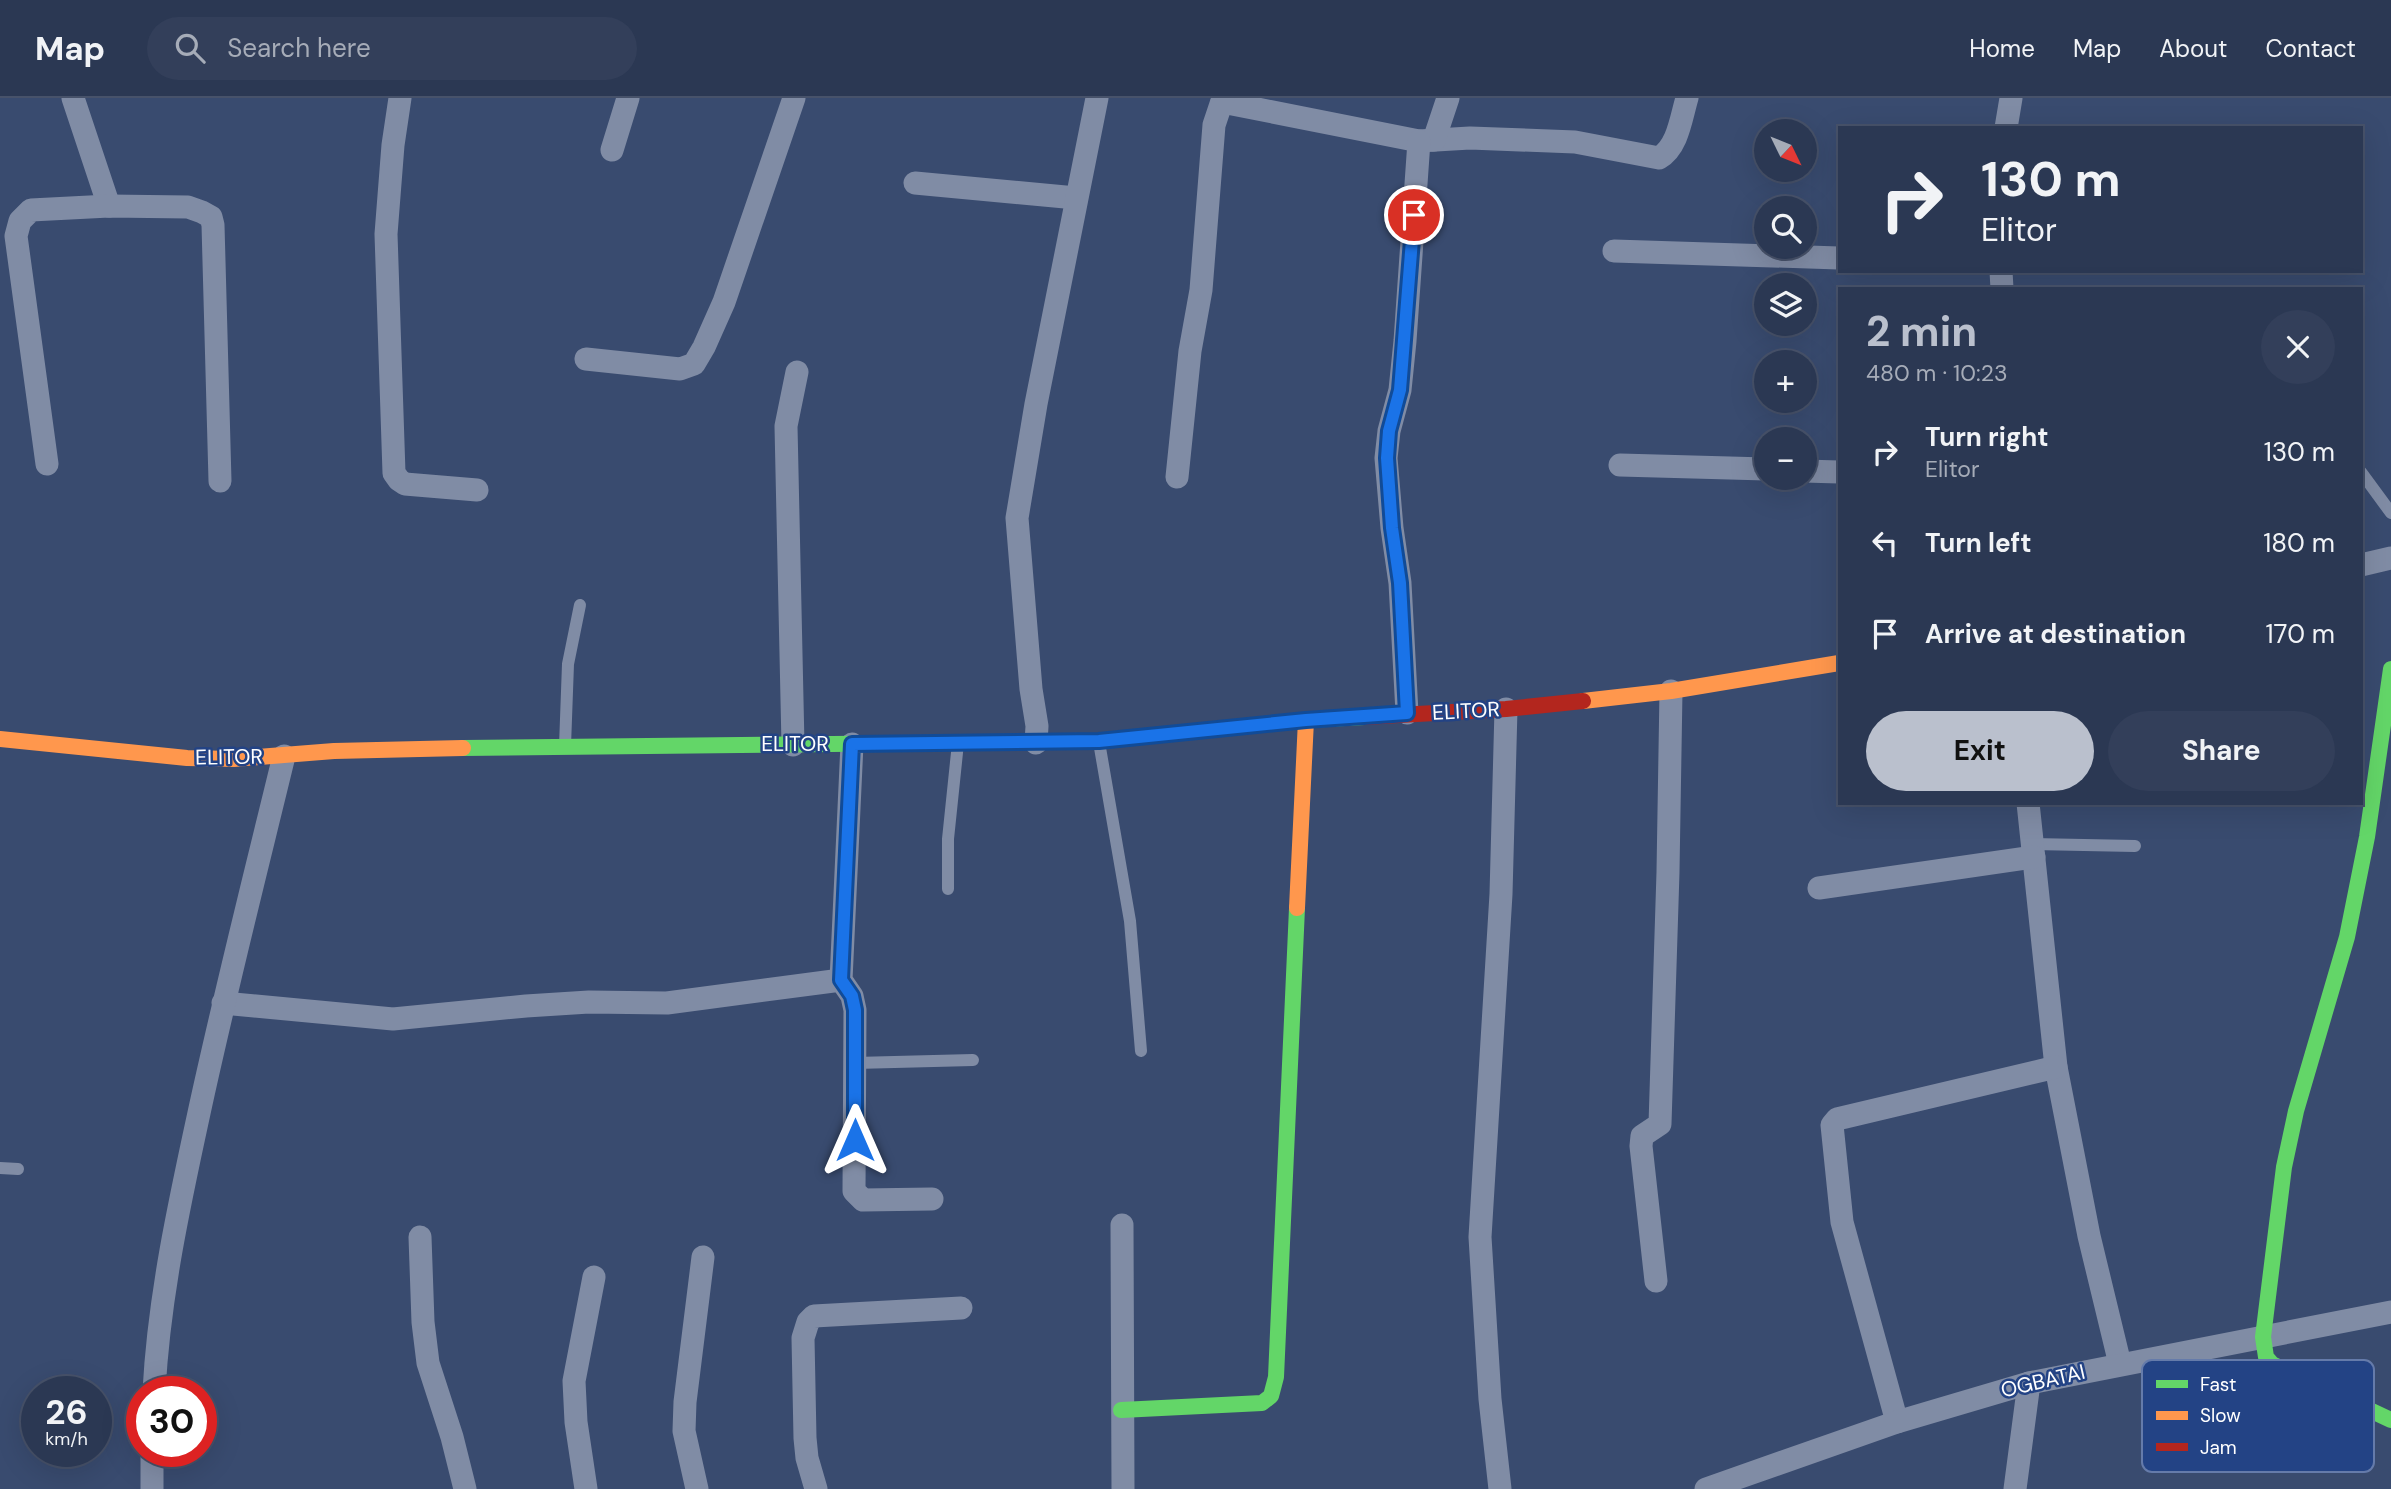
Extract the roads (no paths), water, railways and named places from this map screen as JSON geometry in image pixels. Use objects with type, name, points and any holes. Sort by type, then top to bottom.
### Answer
[{"type":"street","points":[[73,98],[108,206]]},
{"type":"street","points":[[400,98],[393,145],[386,234],[394,472],[405,484],[477,490]]},
{"type":"street","points":[[612,150],[628,98]]},
{"type":"street","points":[[586,359],[680,369],[694,364],[724,302],[794,98]]},
{"type":"street","points":[[1036,743],[1037,726],[1031,689],[1017,518],[1097,98]]},
{"type":"street","points":[[1407,713],[1400,583],[1392,528],[1387,458],[1389,431],[1400,390],[1426,140],[1447,98]]},
{"type":"street","points":[[1177,477],[1190,351],[1200,299],[1214,125],[1222,100],[1426,140],[1470,138],[1575,142],[1659,158],[1667,153],[1674,143],[1687,98]]},
{"type":"street","points":[[2006,126],[2011,98]]},
{"type":"street","points":[[915,183],[1076,198]]},
{"type":"street","points":[[47,464],[16,236],[20,221],[31,210],[108,206],[188,207],[211,217],[213,225],[220,481]]},
{"type":"street","points":[[1615,251],[1838,258]]},
{"type":"street","points":[[793,744],[786,426],[797,372]]},
{"type":"street","points":[[1620,465],[1754,470]]},
{"type":"street","points":[[1817,471],[1838,472]]},
{"type":"street","points":[[2363,565],[2391,558]]},
{"type":"street","name":"ELITOR","points":[[0,739],[187,758],[234,759],[334,751],[565,746],[1099,741],[1306,720],[1506,709],[1671,691],[1838,663]]},
{"type":"street","points":[[2269,1360],[2263,1337],[2282,1175],[2295,1112],[2332,998],[2362,870],[2391,669]]},
{"type":"street","points":[[1656,1281],[1641,1146],[1642,1136],[1660,1124],[1671,691]]},
{"type":"street","points":[[1500,1489],[1490,1399],[1480,1237],[1500,894],[1506,709]]},
{"type":"street","points":[[1121,1410],[1262,1403],[1271,1396],[1276,1377],[1306,720]]},
{"type":"street","points":[[852,744],[841,980],[852,996],[855,1010],[854,1191],[863,1200],[932,1199]]},
{"type":"street","points":[[155,1376],[159,1325],[172,1235],[223,1003],[284,756]]},
{"type":"street","points":[[2028,805],[2056,1067],[2089,1236],[2120,1364]]},
{"type":"street","points":[[1819,888],[2033,850]]},
{"type":"street","points":[[223,1003],[393,1018],[589,1002],[667,1003],[841,980]]},
{"type":"street","points":[[1897,1422],[1842,1223],[1832,1125],[1837,1119],[2056,1067]]},
{"type":"street","points":[[1122,1225],[1123,1489]]},
{"type":"street","points":[[420,1237],[422,1322],[428,1363],[452,1437],[465,1489]]},
{"type":"street","points":[[697,1489],[684,1431],[685,1402],[703,1257]]},
{"type":"street","points":[[586,1489],[576,1422],[574,1381],[594,1277]]},
{"type":"street","points":[[816,1489],[807,1458],[805,1438],[803,1338],[808,1322],[814,1316],[961,1308]]},
{"type":"street","name":"OGBATAI","points":[[1706,1489],[1897,1422],[2029,1383],[2391,1312]]},
{"type":"street","points":[[2015,1489],[2029,1383]]},
{"type":"street","points":[[2374,1412],[2391,1420]]},
{"type":"street","points":[[152,1467],[152,1489]]},
{"type":"lane","points":[[2363,475],[2391,513]]},
{"type":"lane","points":[[565,746],[568,664],[580,604]]},
{"type":"lane","points":[[1099,741],[1130,921],[1141,1051]]},
{"type":"lane","points":[[948,889],[948,839],[958,743]]},
{"type":"lane","points":[[2033,850],[2135,846]]},
{"type":"lane","points":[[855,1063],[972,1060]]},
{"type":"lane","points":[[0,1168],[18,1169]]}]
